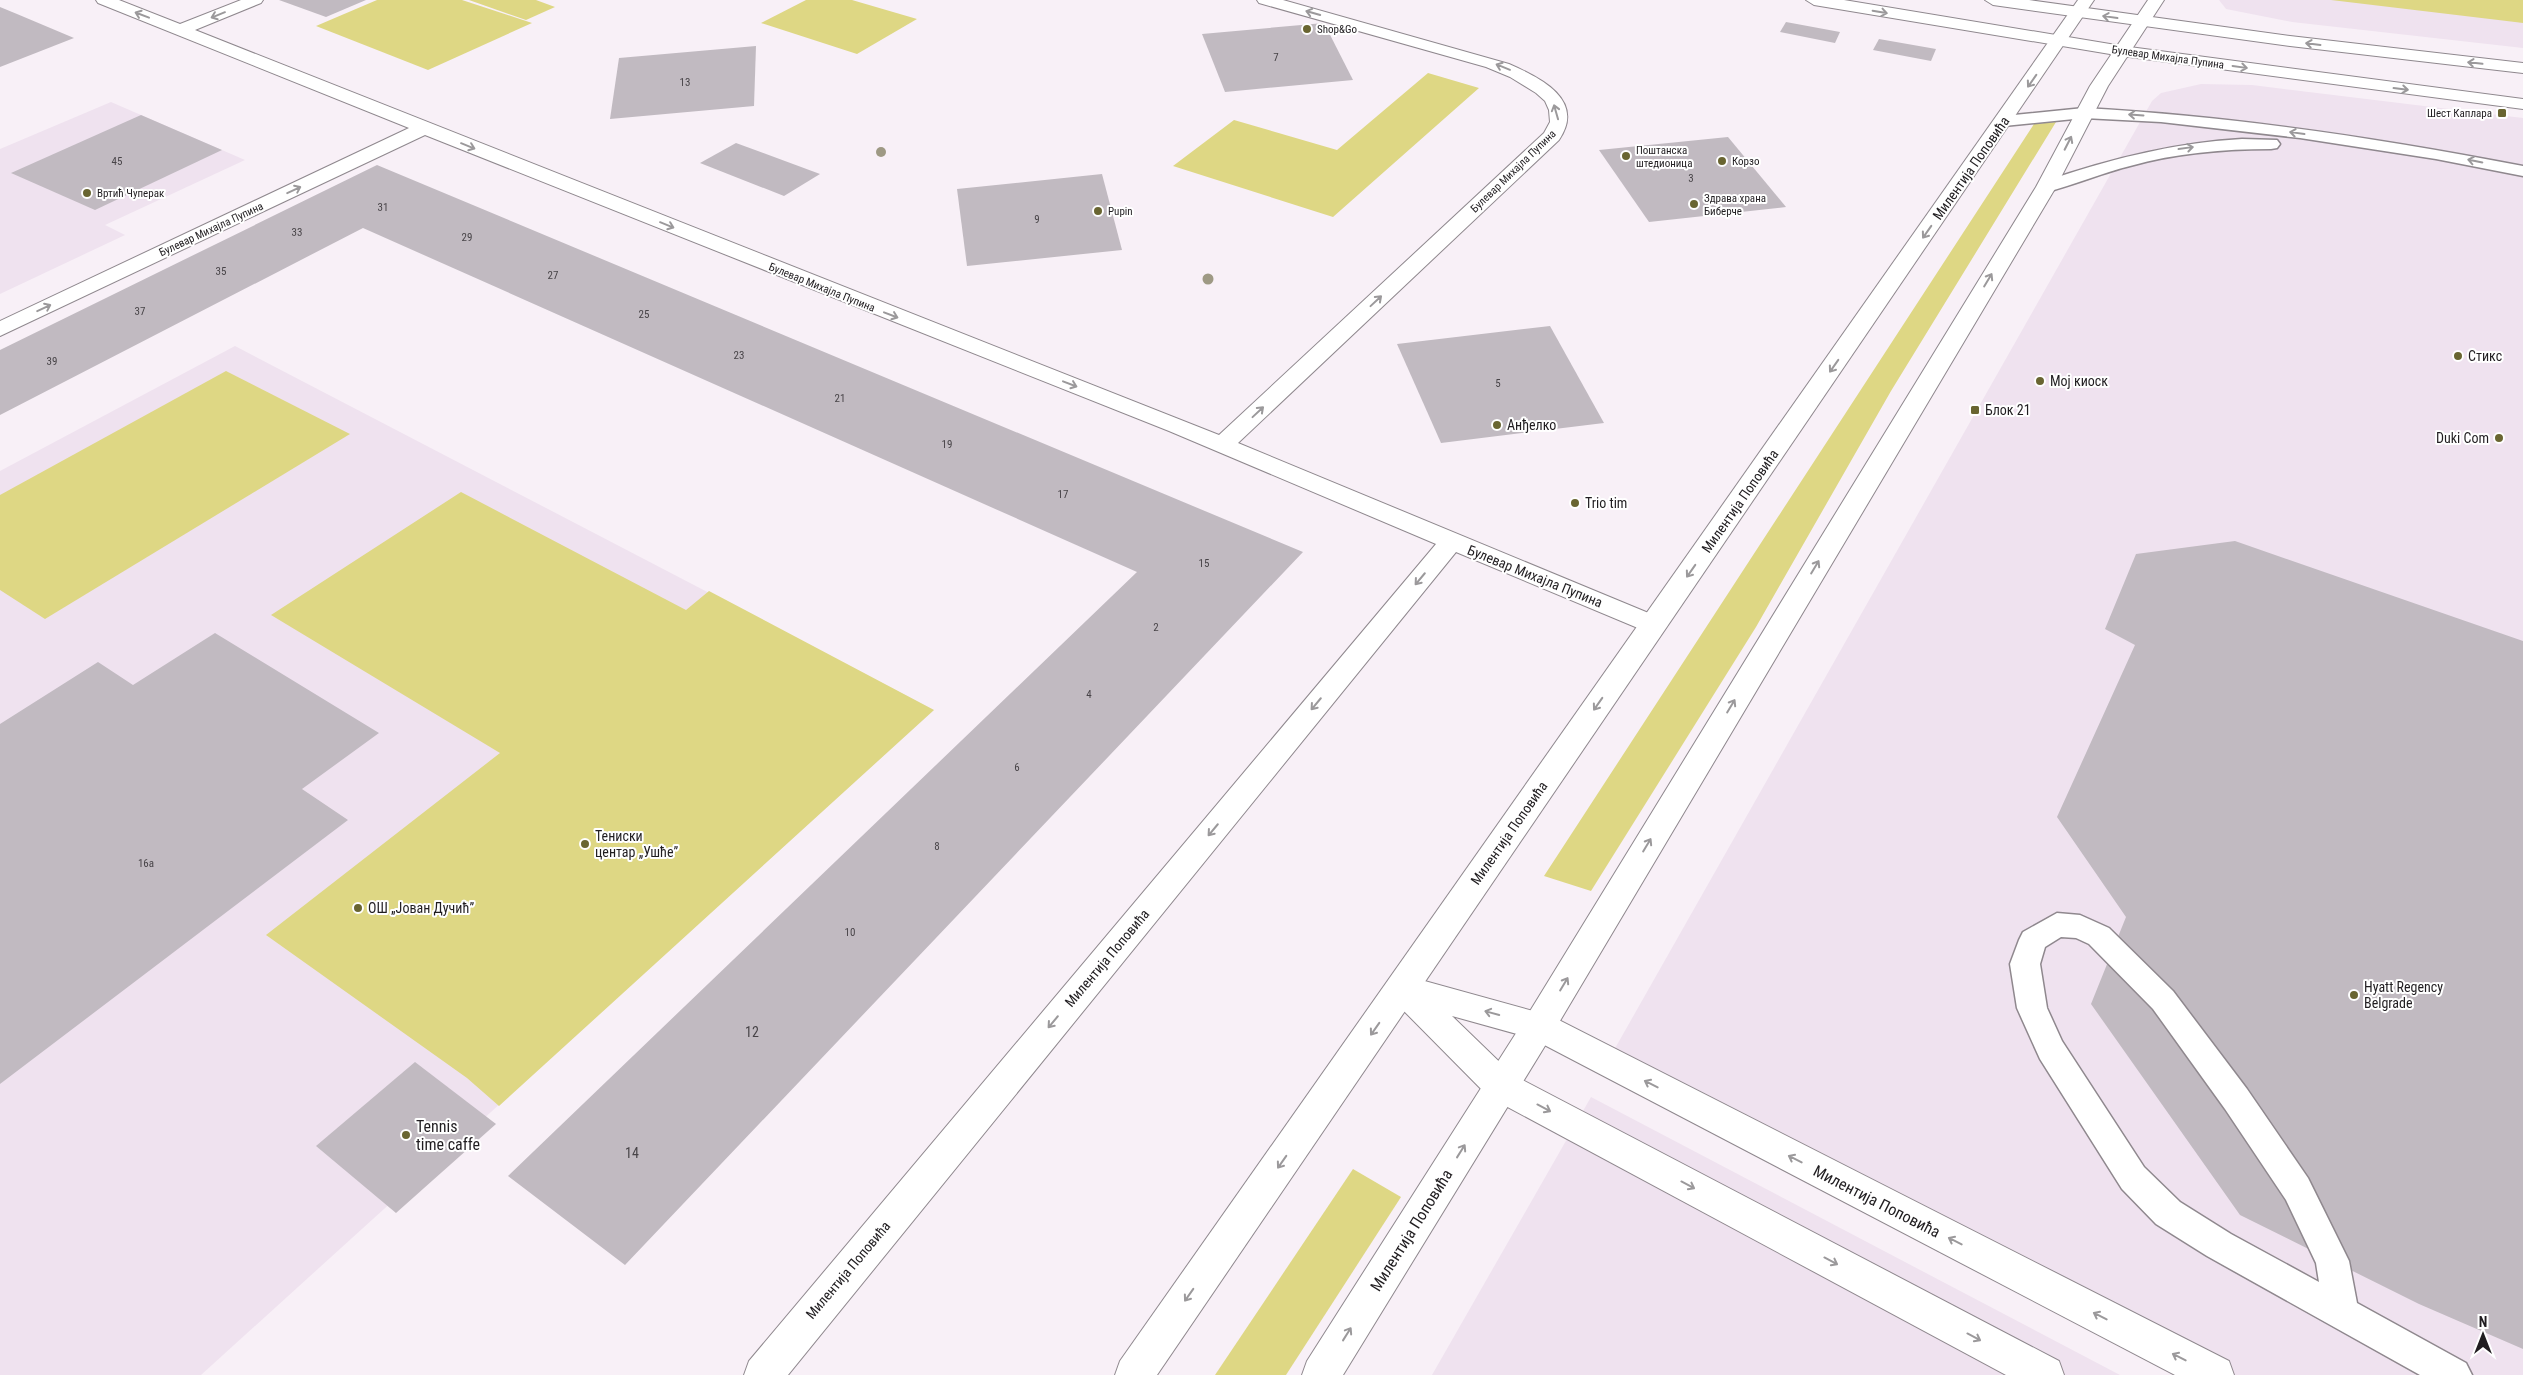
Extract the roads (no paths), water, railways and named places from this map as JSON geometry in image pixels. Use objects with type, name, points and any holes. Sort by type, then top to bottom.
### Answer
[{"type":"street","name":"Булевар Михајла Пупина","points":[[104,0],[1222,445],[1654,625]]},
{"type":"street","points":[[181,30],[255,0]]},
{"type":"street","name":"Булевар Михајла Пупина","points":[[1222,445],[1552,136],[1559,122],[1556,109],[1546,90],[1523,75],[1492,63],[1265,0]]},
{"type":"street","name":"Булевар Михајла Пупина","points":[[1814,0],[2122,51],[2523,104]]},
{"type":"street","points":[[1993,0],[2082,6],[2143,22],[2523,68]]},
{"type":"street","name":"Милентија Поповића","points":[[1321,1375],[1539,1026],[2046,187],[2084,113],[2156,0]]},
{"type":"street","name":"Милентија Поповића","points":[[1134,1375],[2082,6]]},
{"type":"street","name":"Булевар Михајла Пупина","points":[[0,329],[422,128]]},
{"type":"street","name":"Милентија Поповића","points":[[763,1375],[1451,542]]},
{"type":"street","points":[[1403,989],[1501,1086],[2045,1375]]},
{"type":"street","name":"Милентија Поповића","points":[[1403,989],[1539,1026],[2215,1375]]},
{"type":"lane","points":[[2004,120],[2084,113],[2161,117],[2290,132],[2436,154],[2523,171]]},
{"type":"lane","points":[[2046,187],[2153,154],[2226,143],[2274,144],[2369,156],[2523,184]]},
{"type":"lane","points":[[2342,1313],[2332,1261],[2297,1189],[2236,1099],[2163,1000],[2099,936],[2087,930],[2057,925],[2033,940],[2025,964],[2032,1008],[2051,1050],[2133,1178],[2168,1213],[2219,1245],[2454,1375]]},
{"type":"place","name":"Shop&Go","points":[[1307,29]]},
{"type":"place","name":"Шест Каплара","points":[[2502,113]]},
{"type":"place","name":"Поштанска штедионица","points":[[1626,156]]},
{"type":"place","name":"Корзо","points":[[1722,161]]},
{"type":"place","name":"Вртић Чуперак","points":[[87,193]]},
{"type":"place","name":"Здрава храна Биберче","points":[[1694,204]]},
{"type":"place","name":"Pupin","points":[[1098,211]]},
{"type":"place","name":"Стикс","points":[[2458,356]]},
{"type":"place","name":"Мој киоск","points":[[2040,381]]},
{"type":"place","name":"Блок 21","points":[[1975,410]]},
{"type":"place","name":"Анђелко","points":[[1497,425]]},
{"type":"place","name":"Duki Com","points":[[2499,438]]},
{"type":"place","name":"Trio tim","points":[[1575,503]]},
{"type":"place","name":"Тениски центар „Ушће”","points":[[585,844]]},
{"type":"place","name":"ОШ „Јован Дучић”","points":[[358,908]]},
{"type":"place","name":"Hyatt Regency Belgrade","points":[[2354,995]]},
{"type":"place","name":"Tennis time caffe","points":[[406,1135]]}]
